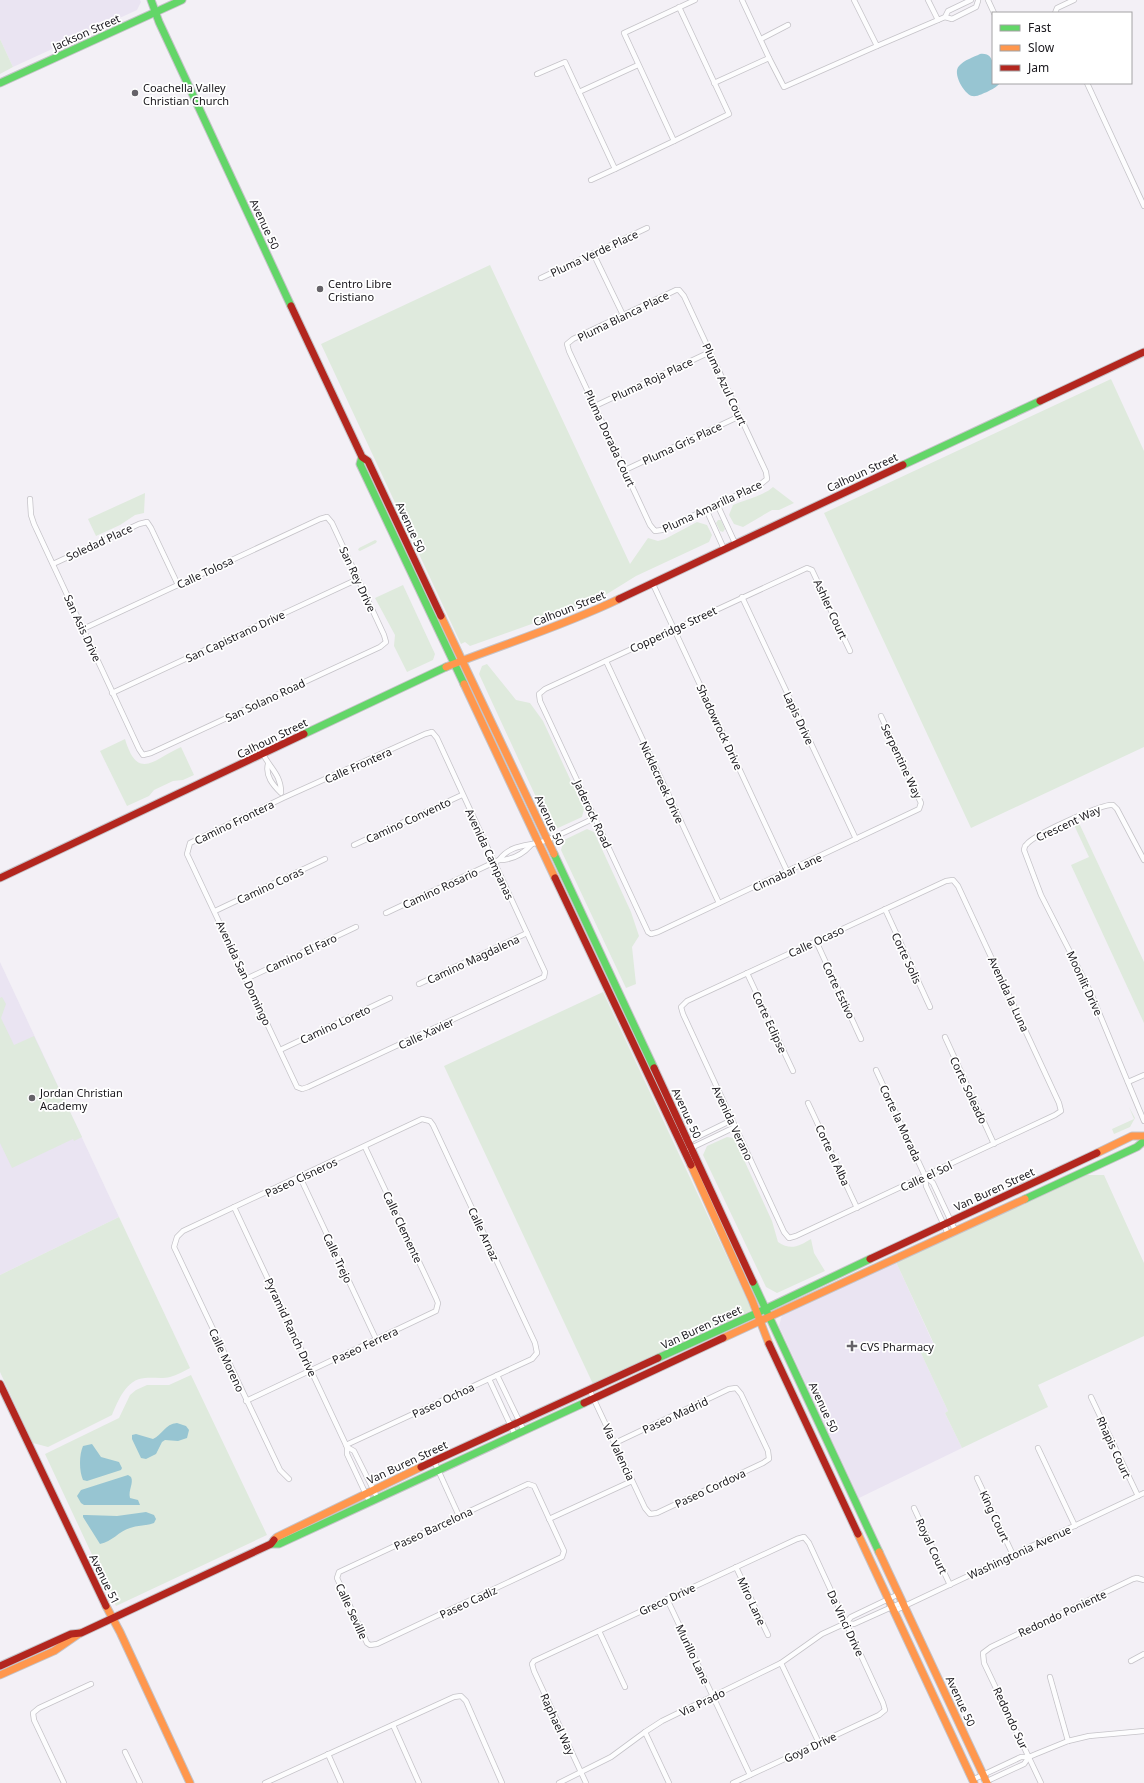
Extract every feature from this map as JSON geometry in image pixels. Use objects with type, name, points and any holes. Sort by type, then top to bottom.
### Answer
[{"type":"street","name":"Avenue 50","points":[[151,0],[155,12],[362,456],[368,461],[548,840],[985,1781]]},
{"type":"street","name":"Jackson Street","points":[[0,83],[182,0]]},
{"type":"street","points":[[674,141],[624,33],[695,0]]},
{"type":"street","points":[[742,0],[784,87],[938,20],[946,17],[952,19],[976,7],[976,0],[948,11],[946,17]]},
{"type":"street","points":[[854,0],[877,46]]},
{"type":"street","points":[[928,0],[938,20]]},
{"type":"street","points":[[988,0],[994,12]]},
{"type":"street","points":[[1055,12],[1074,0]]},
{"type":"street","points":[[959,6],[962,14]]},
{"type":"street","points":[[592,180],[728,114],[679,7]]},
{"type":"street","points":[[760,39],[788,25]]},
{"type":"street","points":[[714,83],[769,58]]},
{"type":"street","points":[[537,74],[564,62],[615,169]]},
{"type":"street","points":[[579,92],[638,65]]},
{"type":"street","points":[[1087,84],[1144,206]]},
{"type":"street","name":"Pluma Verde Place","points":[[541,278],[647,228]]},
{"type":"street","points":[[594,253],[623,315]]},
{"type":"street","name":"Pluma Blanca Place","points":[[567,344],[573,339],[679,290]]},
{"type":"street","name":"Pluma Azul Court","points":[[679,290],[682,292],[740,416],[766,472],[767,479]]},
{"type":"street","name":"Pluma Dorada Court","points":[[567,344],[650,525],[655,531]]},
{"type":"street","name":"Pluma Roja Place","points":[[595,406],[710,352]]},
{"type":"street","name":"Calhoun Street","points":[[0,878],[443,668],[507,643],[563,624],[1144,352]]},
{"type":"street","name":"Pluma Gris Place","points":[[625,470],[740,416]]},
{"type":"street","name":"Avenue 50","points":[[362,456],[360,464],[454,664],[535,844],[682,1148],[759,1317],[780,1367],[973,1782]]},
{"type":"street","name":"Pluma Amarilla Place","points":[[655,531],[662,530],[761,484],[767,479]]},
{"type":"street","name":"San Asis Drive","points":[[30,499],[31,515],[34,524],[112,693],[143,755]]},
{"type":"street","points":[[717,504],[735,543]]},
{"type":"street","points":[[706,509],[724,549]]},
{"type":"street","name":"San Rey Drive","points":[[328,517],[384,634],[386,642]]},
{"type":"street","name":"Calle Tolosa","points":[[83,629],[320,519],[328,517]]},
{"type":"street","name":"Soledad Place","points":[[52,564],[146,522],[151,528],[178,585]]},
{"type":"street","name":"Copperidge Street","points":[[539,694],[545,689],[802,569],[810,568]]},
{"type":"street","name":"Ashler Court","points":[[810,568],[850,651]]},
{"type":"street","name":"San Capistrano Drive","points":[[112,693],[358,579]]},
{"type":"street","name":"Shadowrock Drive","points":[[652,582],[787,871]]},
{"type":"street","name":"Lapis Drive","points":[[742,597],[856,839]]},
{"type":"street","name":"San Solano Road","points":[[143,755],[151,753],[380,647],[386,642]]},
{"type":"street","name":"Nicklecreek Drive","points":[[606,661],[719,904]]},
{"type":"street","name":"Jaderock Road","points":[[539,694],[540,701],[646,928],[651,934]]},
{"type":"street","name":"Serpentine Way","points":[[881,716],[920,799],[921,806]]},
{"type":"street","name":"Avenida Campanas","points":[[432,732],[437,738],[545,972],[544,977]]},
{"type":"street","name":"Calle Frontera","points":[[283,798],[432,732]]},
{"type":"street","points":[[263,754],[268,764],[273,767],[281,784],[280,792]]},
{"type":"street","points":[[268,764],[266,771],[274,787],[280,792],[283,798]]},
{"type":"street","name":"Camino Convento","points":[[354,845],[462,795]]},
{"type":"street","name":"Camino Frontera","points":[[187,848],[190,843],[283,798]]},
{"type":"street","name":"Crescent Way","points":[[1025,846],[1029,842],[1063,823],[1107,805],[1113,805],[1117,809],[1144,860]]},
{"type":"street","name":"Cinnabar Lane","points":[[651,934],[719,904],[915,811],[921,806]]},
{"type":"street","points":[[499,860],[504,853],[521,845],[535,844],[548,840],[595,818]]},
{"type":"street","points":[[499,860],[507,860],[524,852],[535,844]]},
{"type":"street","name":"Moonlit Drive","points":[[1025,846],[1025,853],[1041,895],[1082,975],[1144,1121]]},
{"type":"street","name":"Avenida San Domingo","points":[[187,848],[187,854],[297,1087],[302,1089],[308,1087]]},
{"type":"street","name":"Camino Coras","points":[[215,911],[325,859]]},
{"type":"street","name":"Camino Rosario","points":[[386,913],[499,860]]},
{"type":"street","name":"Calle Ocaso","points":[[681,1007],[687,1001],[946,881],[953,880]]},
{"type":"street","name":"Avenida la Luna","points":[[953,880],[956,882],[965,900],[1059,1103],[1061,1111]]},
{"type":"street","name":"Corte Solis","points":[[885,909],[930,1006]]},
{"type":"street","name":"Camino El Faro","points":[[246,979],[356,927]]},
{"type":"street","name":"Camino Magdalena","points":[[419,984],[527,933]]},
{"type":"street","name":"Corte Estivo","points":[[816,941],[861,1039]]},
{"type":"street","name":"Corte Eclipse","points":[[747,973],[793,1070]]},
{"type":"street","name":"Calle Xavier","points":[[308,1087],[544,977]]},
{"type":"street","name":"Camino Loreto","points":[[280,1050],[390,998]]},
{"type":"street","name":"Avenida Verano","points":[[681,1007],[784,1232],[789,1238]]},
{"type":"street","name":"Corte Soleado","points":[[945,1037],[994,1144]]},
{"type":"street","name":"Corte la Morada","points":[[876,1070],[926,1176],[933,1183],[947,1223],[952,1232]]},
{"type":"street","points":[[1128,1082],[1144,1074]]},
{"type":"street","name":"Corte el Alba","points":[[808,1103],[857,1208]]},
{"type":"street","name":"Calle el Sol","points":[[789,1238],[926,1176],[1061,1111]]},
{"type":"street","name":"Paseo Cisneros","points":[[177,1237],[183,1231],[422,1119],[426,1119]]},
{"type":"street","name":"Calle Arnaz","points":[[426,1119],[433,1124],[535,1343],[537,1353]]},
{"type":"street","points":[[682,1148],[732,1120]]},
{"type":"street","points":[[682,1148],[735,1127]]},
{"type":"street","name":"Van Buren Street","points":[[271,1544],[278,1544],[370,1503],[594,1398],[759,1317],[767,1309],[844,1271],[1132,1136],[1144,1136]]},
{"type":"street","name":"Van Buren Street","points":[[0,1675],[75,1639],[81,1633],[112,1618],[271,1544],[277,1537],[366,1493],[510,1425],[589,1389],[759,1317],[770,1316],[1137,1146],[1144,1141]]},
{"type":"street","name":"Calle Clemente","points":[[365,1147],[436,1298],[437,1307]]},
{"type":"street","name":"Corte la Morada","points":[[926,1176],[926,1186],[952,1232]]},
{"type":"street","name":"Calle Trejo","points":[[300,1177],[376,1339]]},
{"type":"street","name":"Pyramid Ranch Drive","points":[[234,1207],[347,1446],[347,1454],[370,1503]]},
{"type":"street","name":"Calle Moreno","points":[[177,1237],[174,1247],[280,1470],[289,1479]]},
{"type":"street","name":"Paseo Ferrera","points":[[246,1400],[433,1313],[437,1307]]},
{"type":"street","name":"Paseo Ochoa","points":[[347,1446],[532,1359],[537,1353]]},
{"type":"street","points":[[780,1367],[794,1387],[809,1419],[820,1424],[817,1436],[840,1487],[842,1500]]},
{"type":"street","points":[[497,1375],[524,1431]]},
{"type":"street","points":[[489,1379],[515,1435]]},
{"type":"street","name":"Avenue 51","points":[[0,1384],[190,1783]]},
{"type":"street","name":"Paseo Madrid","points":[[615,1443],[736,1388],[741,1394],[768,1451],[769,1459]]},
{"type":"street","name":"Via Valencia","points":[[589,1389],[647,1512],[650,1514]]},
{"type":"street","name":"Rhapis Court","points":[[1090,1397],[1138,1496]]},
{"type":"street","name":"Pyramid Ranch Drive","points":[[347,1446],[354,1451],[378,1499]]},
{"type":"street","points":[[1038,1448],[1075,1526]]},
{"type":"street","name":"Paseo Cordova","points":[[650,1514],[657,1513],[769,1459]]},
{"type":"street","points":[[434,1461],[459,1516]]},
{"type":"street","name":"King Court","points":[[977,1478],[1013,1555]]},
{"type":"street","points":[[549,1519],[632,1481]]},
{"type":"street","name":"Paseo Barcelona","points":[[337,1575],[343,1570],[531,1484],[536,1490],[549,1519]]},
{"type":"street","name":"Washingtonia Avenue","points":[[893,1609],[950,1585],[1144,1493]]},
{"type":"street","name":"Royal Court","points":[[914,1508],[950,1585]]},
{"type":"street","name":"Paseo Cadiz","points":[[370,1645],[377,1644],[564,1555],[549,1519]]},
{"type":"street","name":"Greco Drive","points":[[532,1664],[538,1659],[797,1538],[804,1537]]},
{"type":"street","name":"Da Vinci Drive","points":[[804,1537],[809,1543],[885,1707],[885,1710]]},
{"type":"street","name":"Miro Lane","points":[[736,1567],[768,1635]]},
{"type":"street","name":"Calle Seville","points":[[337,1575],[348,1604],[365,1639],[370,1645]]},
{"type":"street","name":"Redondo Poniente","points":[[983,1653],[991,1647],[1133,1579],[1143,1579]]},
{"type":"street","name":"Via Prado","points":[[559,1783],[611,1757],[645,1732],[678,1713],[781,1663],[822,1634],[846,1623],[851,1617],[899,1594]]},
{"type":"street","name":"Murillo Lane","points":[[667,1599],[750,1775]]},
{"type":"street","name":"Via Prado","points":[[846,1623],[854,1624],[893,1609]]},
{"type":"street","points":[[599,1631],[625,1687]]},
{"type":"street","name":"Van Buren Street","points":[[0,1666],[71,1634],[81,1633]]},
{"type":"street","name":"Redondo Sur","points":[[983,1653],[984,1663],[1041,1783]]},
{"type":"street","points":[[1131,1661],[1144,1654]]},
{"type":"street","points":[[781,1663],[819,1743]]},
{"type":"street","name":"Raphael Way","points":[[532,1664],[586,1783]]},
{"type":"street","points":[[1050,1677],[1068,1740]]},
{"type":"street","points":[[64,1783],[34,1720],[33,1713],[39,1708],[91,1684]]},
{"type":"street","points":[[265,1783],[454,1697],[461,1696],[466,1701],[502,1783]]},
{"type":"street","name":"Goya Drive","points":[[733,1783],[879,1715],[885,1710]]},
{"type":"street","points":[[393,1725],[419,1783]]},
{"type":"street","points":[[973,1782],[985,1781],[1024,1764],[1029,1758],[1068,1740],[1096,1735],[1144,1731]]},
{"type":"street","points":[[645,1732],[669,1783]]},
{"type":"street","points":[[125,1752],[140,1783]]},
{"type":"street","points":[[328,1754],[341,1783]]},
{"type":"street","points":[[985,1781],[1021,1757],[1029,1758]]},
{"type":"shaded area","points":[[0,0],[140,0],[141,2],[137,10],[13,67],[0,39]]},
{"type":"shaded area","points":[[0,39],[13,67],[0,74]]},
{"type":"shaded area","points":[[490,265],[630,564],[648,538],[658,541],[665,539],[697,522],[707,525],[712,535],[709,542],[636,576],[607,594],[540,621],[470,646],[465,642],[461,644],[321,344]]},
{"type":"shaded area","points":[[1111,379],[1144,451],[1144,747],[971,828],[824,513]]},
{"type":"shaded area","points":[[773,487],[794,503],[779,510],[772,510],[743,527],[734,524],[729,515],[733,505],[760,495]]},
{"type":"shaded area","points":[[145,493],[144,513],[135,515],[120,525],[96,536],[88,519]]},
{"type":"shaded area","points":[[718,520],[721,520],[725,529],[723,532],[720,531],[716,523]]},
{"type":"shaded area","points":[[375,540],[377,541],[376,543],[360,551],[358,550],[359,548]]},
{"type":"shaded area","points":[[403,585],[435,654],[433,660],[407,672],[394,646],[395,635],[375,598]]},
{"type":"shaded area","points":[[487,664],[516,700],[530,703],[543,721],[584,809],[582,817],[558,828],[548,823],[479,674],[482,666]]},
{"type":"shaded area","points":[[125,739],[135,760],[141,764],[148,764],[181,747],[194,775],[183,780],[173,781],[154,790],[149,796],[127,806],[100,751]]},
{"type":"shaded area","points":[[1079,823],[1144,962],[1144,1023],[1071,865],[1089,857],[1074,825]]},
{"type":"shaded area","points":[[587,829],[594,832],[631,912],[639,936],[632,947],[636,984],[626,988],[561,850],[564,840]]},
{"type":"shaded area","name":"Jordan Christian Academy","points":[[0,962],[119,1217],[0,1275]]},
{"type":"shaded area","points":[[603,992],[752,1310],[593,1384],[444,1066]]},
{"type":"shaded area","points":[[2,997],[6,1004],[1,1018],[14,1045],[34,1036],[82,1137],[74,1141],[73,1139],[12,1168],[0,1143],[0,998]]},
{"type":"shaded area","points":[[1129,1107],[1135,1118],[1130,1127],[1114,1134],[1112,1129],[1134,1119]]},
{"type":"shaded area","points":[[727,1137],[734,1138],[772,1221],[778,1242],[791,1247],[803,1244],[811,1239],[814,1253],[825,1271],[777,1293],[766,1287],[703,1155],[707,1146]]},
{"type":"shaded area","points":[[1086,1175],[1104,1175],[1144,1263],[1144,1336],[1038,1385],[1048,1407],[962,1448],[945,1413],[948,1411],[920,1351],[934,1344],[896,1262]]},
{"type":"shaded area","points":[[119,1217],[190,1368],[170,1377],[138,1379],[128,1386],[117,1403],[112,1415],[48,1447],[33,1443],[0,1372],[0,1275]]},
{"type":"shaded area","points":[[896,1262],[934,1345],[920,1351],[948,1411],[945,1413],[962,1448],[859,1498],[779,1326],[782,1315]]},
{"type":"shaded area","points":[[191,1375],[267,1535],[116,1606],[45,1454],[119,1418],[130,1395],[136,1390],[147,1385],[169,1385]]},
{"type":"water","points":[[980,54],[989,56],[992,59],[992,84],[999,84],[987,92],[974,96],[969,94],[960,83],[957,69],[969,59]]},
{"type":"water","points":[[177,1423],[186,1426],[189,1430],[187,1438],[178,1441],[165,1440],[162,1442],[156,1454],[146,1459],[141,1458],[132,1439],[132,1435],[136,1434],[153,1439],[169,1425]]},
{"type":"water","points":[[92,1444],[101,1457],[119,1462],[122,1468],[121,1470],[87,1481],[83,1480],[80,1468],[80,1458],[83,1446]]},
{"type":"water","points":[[128,1475],[132,1479],[130,1498],[138,1500],[140,1505],[84,1505],[77,1496],[81,1490]]},
{"type":"water","points":[[146,1512],[154,1515],[156,1519],[154,1523],[126,1529],[108,1541],[100,1544],[83,1517],[83,1515],[117,1516]]},
{"type":"traffic: fast","points":[[151,0],[159,22],[291,306]]},
{"type":"traffic: fast","points":[[0,83],[182,0]]},
{"type":"traffic: fast","points":[[903,465],[1040,401]]},
{"type":"traffic: fast","points":[[362,457],[360,464],[464,684]]},
{"type":"traffic: fast","points":[[304,734],[446,667]]},
{"type":"traffic: fast","points":[[554,854],[654,1068]]},
{"type":"traffic: fast","points":[[1025,1199],[1137,1147],[1144,1141]]},
{"type":"traffic: fast","points":[[658,1358],[870,1259]]},
{"type":"traffic: fast","points":[[753,1282],[879,1552]]},
{"type":"traffic: fast","points":[[271,1544],[279,1544],[584,1403]]},
{"type":"traffic: slow","points":[[446,667],[555,626],[619,599]]},
{"type":"traffic: slow","points":[[441,616],[554,854]]},
{"type":"traffic: slow","points":[[464,684],[555,878]]},
{"type":"traffic: slow","points":[[1097,1153],[1132,1136],[1144,1136]]},
{"type":"traffic: slow","points":[[691,1165],[752,1300],[769,1344]]},
{"type":"traffic: slow","points":[[723,1338],[1025,1199]]},
{"type":"traffic: slow","points":[[274,1540],[277,1537],[421,1467]]},
{"type":"traffic: slow","points":[[858,1534],[974,1783]]},
{"type":"traffic: slow","points":[[879,1552],[987,1783]]},
{"type":"traffic: slow","points":[[106,1606],[120,1632],[190,1783]]},
{"type":"traffic: slow","points":[[0,1675],[54,1651],[80,1633]]},
{"type":"traffic: jam","points":[[291,306],[362,457],[368,461],[441,616]]},
{"type":"traffic: jam","points":[[1040,401],[1144,352]]},
{"type":"traffic: jam","points":[[619,599],[903,465]]},
{"type":"traffic: jam","points":[[0,878],[304,734]]},
{"type":"traffic: jam","points":[[555,878],[691,1165]]},
{"type":"traffic: jam","points":[[654,1068],[753,1282]]},
{"type":"traffic: jam","points":[[870,1259],[1097,1153]]},
{"type":"traffic: jam","points":[[584,1403],[723,1338]]},
{"type":"traffic: jam","points":[[769,1344],[858,1534]]},
{"type":"traffic: jam","points":[[421,1467],[658,1358]]},
{"type":"traffic: jam","points":[[0,1384],[106,1606]]},
{"type":"traffic: jam","points":[[0,1666],[71,1634],[81,1633],[271,1544],[274,1540]]},
{"type":"place","name":"Coachella Valley Christian Church","points":[[135,93]]},
{"type":"place","name":"Centro Libre Cristiano","points":[[320,289]]},
{"type":"place","name":"Jordan Christian Academy","points":[[32,1098]]},
{"type":"place","name":"CVS Pharmacy","points":[[852,1346]]}]
